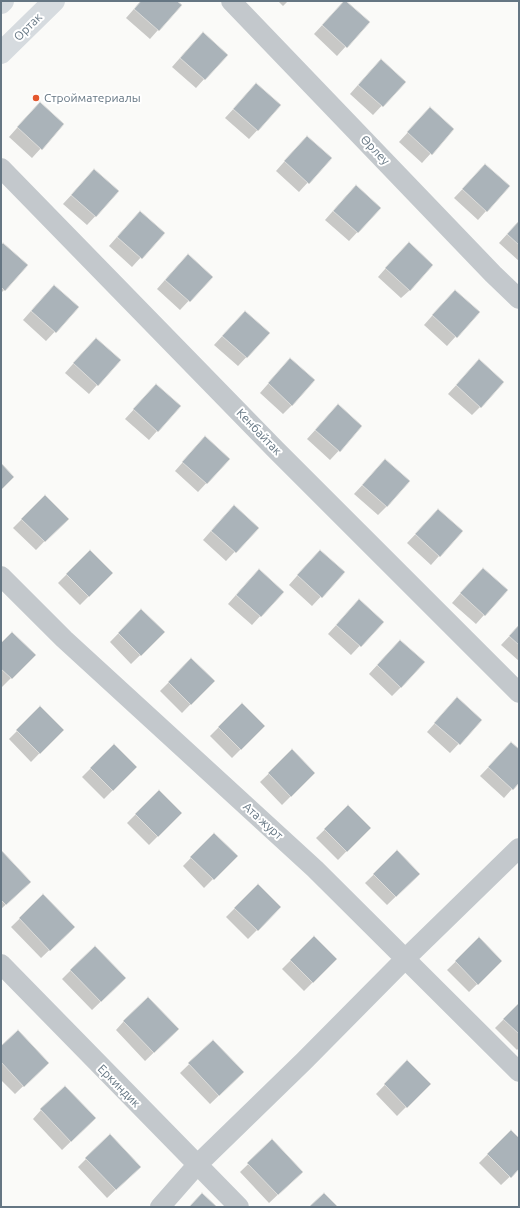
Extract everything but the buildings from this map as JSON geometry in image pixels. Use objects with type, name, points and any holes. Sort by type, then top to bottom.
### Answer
[{"type":"street","name":"Ортак","points":[[1,53],[54,1]]},
{"type":"street","name":"Өрлеу","points":[[231,1],[493,274],[519,299]]},
{"type":"street","name":"Кенбайтак","points":[[1,168],[276,450],[519,693]]},
{"type":"street","name":"Ата журт","points":[[1,576],[64,639],[315,869],[519,1072]]},
{"type":"street","points":[[160,1207],[197,1165],[519,848]]},
{"type":"street","name":"Еркиндик","points":[[1,964],[239,1207]]},
{"type":"place","name":"Стройматериалы","points":[[36,98]]}]
